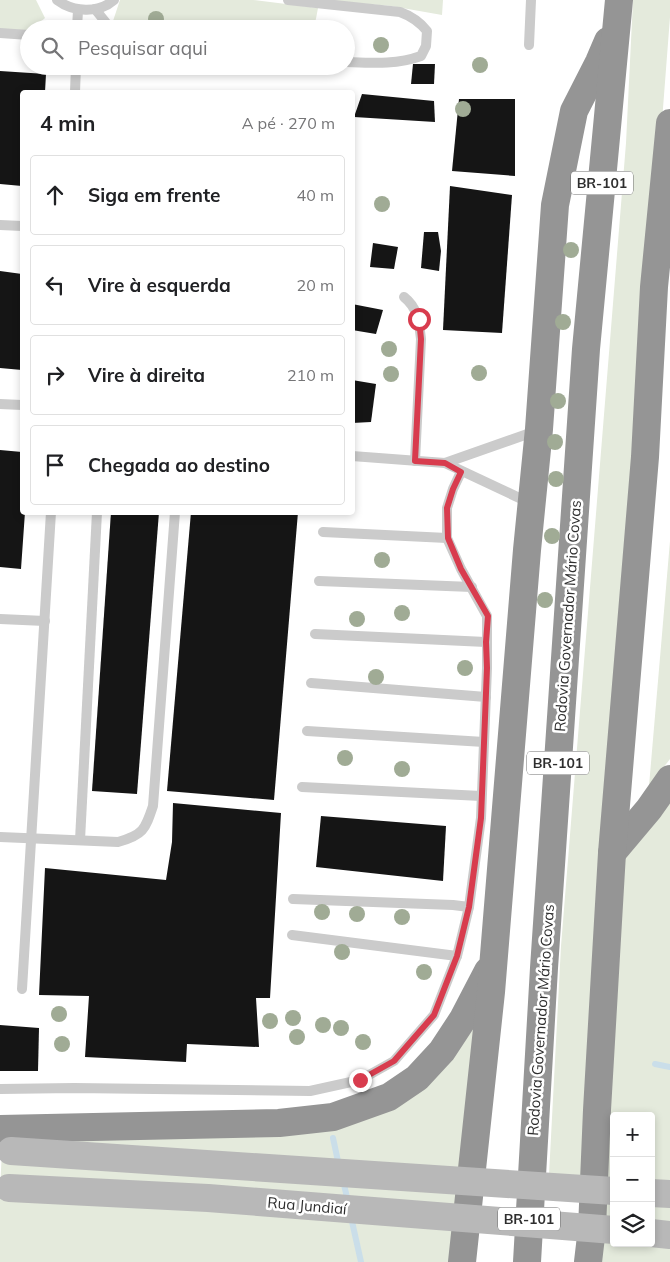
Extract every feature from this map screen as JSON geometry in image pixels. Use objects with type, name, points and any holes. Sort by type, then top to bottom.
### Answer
[{"type":"highway","points":[[462,1262],[494,958],[527,550],[539,429],[555,205],[574,111],[599,62],[618,8]]},
{"type":"highway","name":"Rodovia Governador Mário Covas","points":[[527,1262],[544,968],[586,349],[618,8]]},
{"type":"highway","points":[[588,1262],[592,1228],[596,1110],[612,853],[645,457],[654,287],[670,123]]},
{"type":"highway","points":[[612,853],[649,810],[670,779]]},
{"type":"highway","points":[[4,1143],[279,1123],[334,1117],[389,1097],[417,1078],[442,1052],[463,1020],[494,958]]},
{"type":"main road","points":[[4,1143],[610,1191]]},
{"type":"main road","name":"Rua Jundiaí","points":[[5,1188],[208,1198],[610,1230]]},
{"type":"main road","points":[[655,1193],[670,1194]]},
{"type":"main road","points":[[655,1233],[670,1235]]},
{"type":"lane","points":[[57,0],[78,10],[95,9],[114,0]]},
{"type":"lane","points":[[288,0],[400,12],[411,16],[427,31],[426,46],[421,56],[400,62],[355,62]]},
{"type":"lane","points":[[528,45],[531,0]]},
{"type":"lane","points":[[95,9],[104,20]]},
{"type":"lane","points":[[78,10],[78,20]]},
{"type":"lane","points":[[0,33],[20,34]]},
{"type":"lane","points":[[75,90],[76,75]]},
{"type":"lane","points":[[654,287],[670,224]]},
{"type":"lane","points":[[0,225],[20,226]]},
{"type":"lane","points":[[404,297],[412,304],[419,319],[421,339],[415,461]]},
{"type":"lane","points":[[0,404],[20,405]]},
{"type":"lane","points":[[355,456],[445,463],[539,429]]},
{"type":"lane","points":[[445,463],[532,504]]},
{"type":"lane","points":[[0,1089],[310,1091],[360,1080],[394,1061],[434,1015],[457,956],[469,907],[481,818],[488,616],[448,538],[447,508],[461,472]]},
{"type":"lane","points":[[22,989],[52,515]]},
{"type":"lane","points":[[80,840],[96,515]]},
{"type":"lane","points":[[0,837],[118,842],[134,837],[146,826],[153,806],[175,515]]},
{"type":"lane","points":[[323,532],[448,538]]},
{"type":"lane","points":[[319,581],[472,587]]},
{"type":"lane","points":[[0,619],[45,621]]},
{"type":"lane","points":[[315,634],[486,642]]},
{"type":"lane","points":[[311,683],[486,697]]},
{"type":"lane","points":[[307,731],[484,742]]},
{"type":"lane","points":[[302,788],[482,796]]},
{"type":"lane","points":[[293,899],[469,907]]},
{"type":"lane","points":[[292,935],[457,956]]},
{"type":"shaded area","points":[[0,0],[36,0],[45,18],[43,20],[20,20],[20,31],[0,32]]},
{"type":"shaded area","points":[[120,0],[253,0],[318,8],[316,20],[113,20]]},
{"type":"shaded area","points":[[321,0],[443,0],[442,15],[391,6]]},
{"type":"shaded area","points":[[633,0],[670,0],[670,17],[620,668],[584,1178],[549,1175],[561,946],[626,143]]},
{"type":"shaded area","points":[[670,541],[670,759],[649,786]]},
{"type":"shaded area","points":[[670,781],[670,1262],[589,1262],[612,853]]},
{"type":"shaded area","points":[[491,1002],[475,1262],[0,1262],[0,1191],[3,1128],[345,1121]]},
{"type":"building","points":[[413,64],[435,64],[434,84],[411,84]]},
{"type":"building","points":[[0,71],[20,72],[20,75],[46,75],[45,90],[20,90],[20,186],[0,184]]},
{"type":"building","points":[[362,94],[434,101],[435,122],[355,117]]},
{"type":"building","points":[[459,99],[515,99],[515,176],[452,171]]},
{"type":"building","points":[[450,186],[512,195],[502,333],[443,330]]},
{"type":"building","points":[[424,232],[438,232],[441,251],[439,271],[421,268]]},
{"type":"building","points":[[373,243],[398,247],[394,269],[370,267]]},
{"type":"building","points":[[0,271],[20,274],[20,370],[0,368]]},
{"type":"building","points":[[355,305],[383,310],[376,334],[355,330]]},
{"type":"building","points":[[355,380],[376,384],[371,422],[355,423]]},
{"type":"building","points":[[0,450],[20,452],[20,515],[25,515],[21,569],[0,567]]},
{"type":"building","points":[[111,515],[159,515],[137,794],[92,791]]},
{"type":"building","points":[[191,515],[298,515],[274,800],[167,791]]},
{"type":"building","points":[[173,803],[281,813],[270,998],[256,998],[259,1047],[187,1044],[186,1062],[85,1057],[89,996],[39,995],[45,868],[166,880],[172,842]]},
{"type":"building","points":[[321,816],[446,826],[443,881],[316,867]]},
{"type":"building","points":[[0,1025],[39,1028],[38,1071],[0,1071]]},
{"type":"waterway","points":[[655,1064],[670,1067]]},
{"type":"waterway","points":[[333,1138],[339,1166]]},
{"type":"waterway","points":[[343,1180],[348,1202]]},
{"type":"waterway","points":[[351,1217],[361,1262]]},
{"type":"route","points":[[360,1080],[394,1061],[434,1015],[457,956],[469,907],[481,818],[488,616],[461,569],[448,538],[447,508],[461,472],[445,463],[415,461],[421,339],[419,319]]}]
